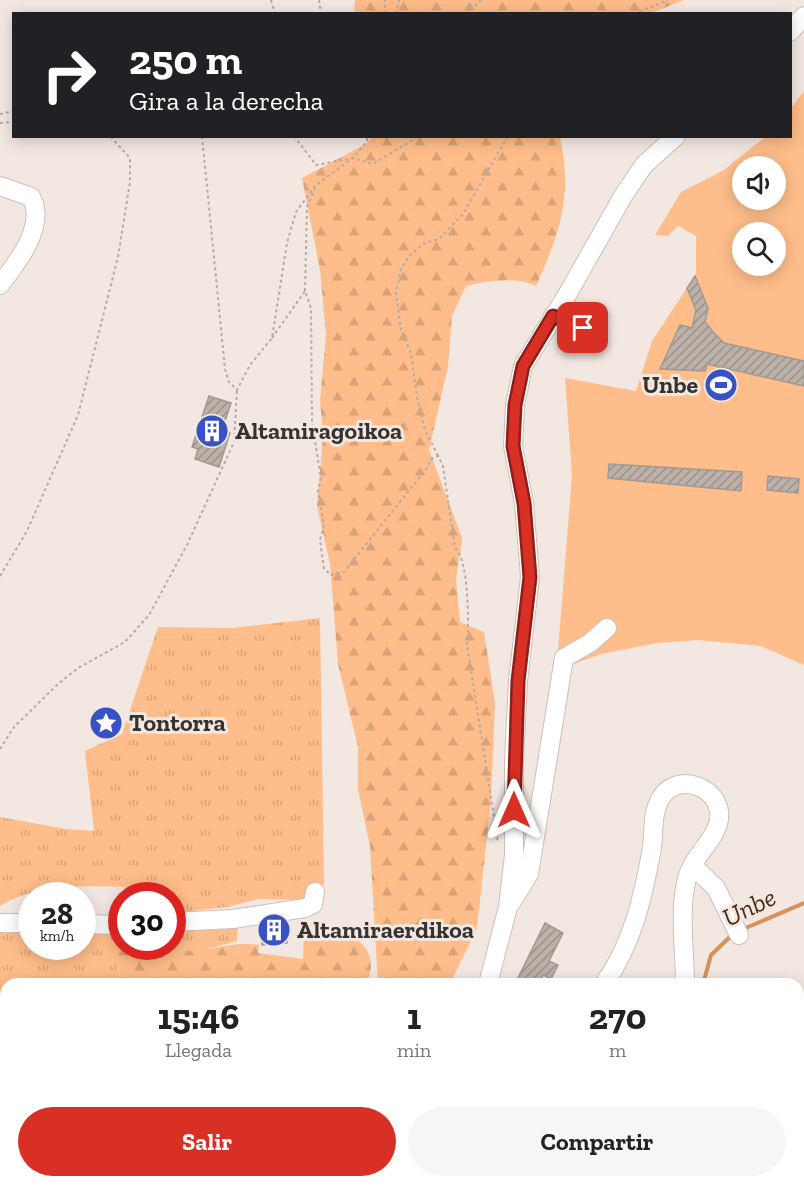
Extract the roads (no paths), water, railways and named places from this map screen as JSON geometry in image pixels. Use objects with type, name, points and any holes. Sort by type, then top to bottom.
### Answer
[{"type":"street","points":[[792,30],[804,16]]},
{"type":"street","points":[[490,978],[508,908],[514,855],[514,760],[518,681],[530,577],[524,503],[513,446],[515,405],[523,366],[623,196],[644,165],[674,138]]},
{"type":"street","points":[[0,186],[31,197],[36,214],[25,248],[0,285]]},
{"type":"street","points":[[553,316],[598,335]]},
{"type":"street","points":[[508,908],[529,874],[564,658],[590,643],[607,628]]},
{"type":"street","points":[[608,978],[628,944],[645,887],[654,817],[660,799],[669,788],[682,783],[695,785],[709,792],[717,804],[718,820],[693,866],[684,893],[685,978]]},
{"type":"street","points":[[693,866],[716,888],[739,935]]},
{"type":"street","points":[[186,921],[233,919],[305,908],[313,904],[315,891]]},
{"type":"street","points":[[0,923],[18,922]]},
{"type":"waterway","name":"Unbe","points":[[741,930],[804,903]]},
{"type":"waterway","name":"Unbe","points":[[705,978],[711,955],[732,935]]},
{"type":"place","name":"Unbe","points":[[721,385]]},
{"type":"place","name":"Altamiragoikoa","points":[[212,431]]},
{"type":"place","name":"Tontorra","points":[[106,723]]},
{"type":"place","name":"Altamiraerdikoa","points":[[274,930]]}]
